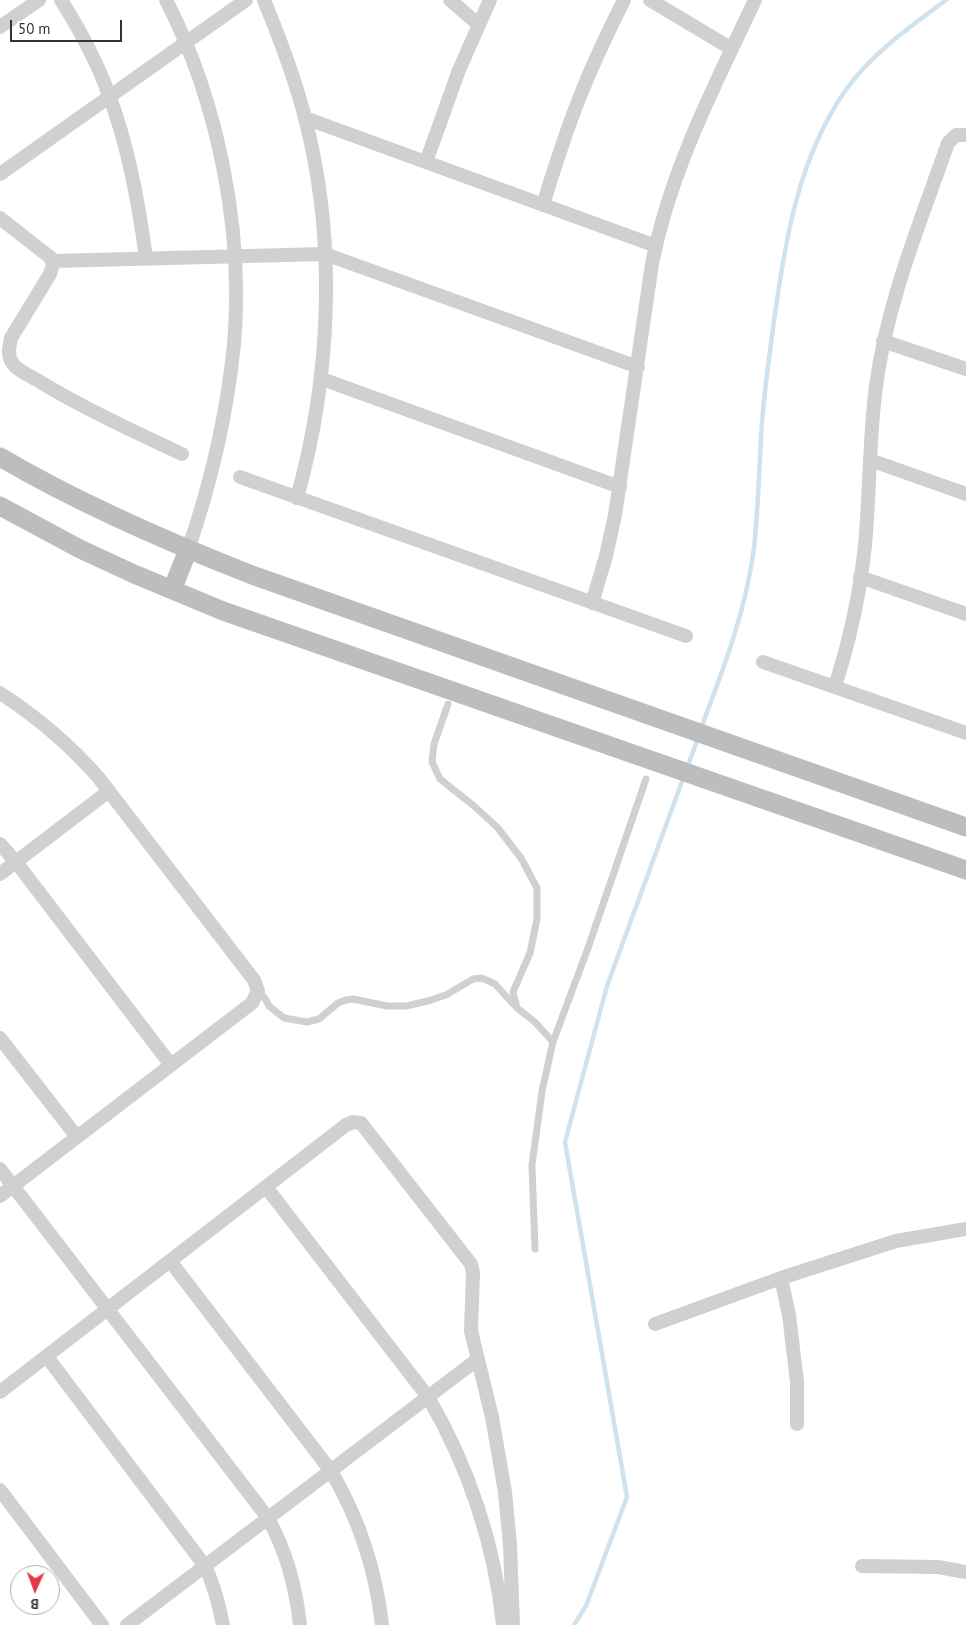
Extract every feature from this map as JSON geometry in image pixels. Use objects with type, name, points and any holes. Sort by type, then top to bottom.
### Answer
[{"type":"street","points":[[0,27],[39,0]]},
{"type":"street","points":[[61,0],[85,41],[110,96],[138,200],[146,259]]},
{"type":"street","points":[[166,0],[200,83],[215,131],[225,182],[235,257],[234,343],[229,387],[220,436],[210,479],[188,550],[172,590]]},
{"type":"street","points":[[0,174],[246,0]]},
{"type":"street","points":[[264,0],[288,60],[305,118],[316,170],[325,254],[325,319],[322,379],[306,468],[297,498]]},
{"type":"street","points":[[450,0],[479,25]]},
{"type":"street","points":[[426,162],[459,70],[490,0]]},
{"type":"street","points":[[543,205],[579,97],[624,0]]},
{"type":"street","points":[[650,0],[732,49]]},
{"type":"street","points":[[592,603],[606,556],[615,515],[656,246],[671,192],[689,145],[755,0]]},
{"type":"street","points":[[305,118],[656,246]]},
{"type":"street","points":[[835,686],[851,629],[865,545],[876,386],[883,341],[895,293],[948,143],[956,136],[966,135]]},
{"type":"street","points":[[0,218],[47,255],[53,262],[50,274],[11,338],[9,355],[12,363],[64,395],[130,430],[182,454]]},
{"type":"street","points":[[53,262],[325,254],[638,367]]},
{"type":"street","points":[[883,341],[966,370]]},
{"type":"street","points":[[322,379],[620,487]]},
{"type":"street","points":[[0,457],[151,535],[252,575],[966,827]]},
{"type":"street","points":[[870,460],[966,494]]},
{"type":"street","points":[[240,477],[686,636]]},
{"type":"street","points":[[0,506],[80,549],[134,574],[223,610],[966,870]]},
{"type":"street","points":[[860,577],[966,614]]},
{"type":"street","points":[[763,662],[966,733]]},
{"type":"street","points":[[0,693],[24,708],[63,740],[82,759],[109,791],[257,985],[258,991],[252,1003],[0,1196]]},
{"type":"street","points":[[0,874],[109,791]]},
{"type":"street","points":[[0,844],[16,862],[171,1065]]},
{"type":"street","points":[[0,1038],[77,1137]]},
{"type":"street","points":[[0,1392],[346,1125],[356,1122],[363,1125],[471,1264],[473,1273],[471,1331],[493,1424],[505,1492],[510,1545],[513,1625]]},
{"type":"street","points":[[0,1169],[268,1518],[290,1569],[300,1625]]},
{"type":"street","points":[[266,1187],[428,1397],[453,1443],[475,1499],[498,1587],[503,1625]]},
{"type":"street","points":[[655,1324],[781,1278],[896,1241],[966,1229]]},
{"type":"street","points":[[170,1261],[330,1470],[346,1498],[364,1545],[378,1596],[382,1625]]},
{"type":"street","points":[[781,1278],[789,1315],[797,1382],[797,1424]]},
{"type":"street","points":[[47,1356],[205,1566],[218,1598],[223,1625]]},
{"type":"street","points":[[127,1625],[478,1359]]},
{"type":"street","points":[[0,1490],[102,1625]]},
{"type":"street","points":[[862,1566],[938,1567],[966,1572]]},
{"type":"lane","points":[[448,704],[434,744],[432,762],[440,779],[497,827],[522,858],[538,888],[537,919],[530,953],[513,992],[517,1008]]},
{"type":"lane","points":[[535,1249],[532,1165],[542,1091],[553,1042],[588,948],[646,779]]},
{"type":"lane","points":[[264,997],[270,1006],[284,1018],[308,1022],[319,1019],[338,1003],[346,1000],[353,999],[387,1006],[406,1006],[428,1002],[446,995],[473,979],[482,978],[495,984],[553,1042]]},
{"type":"waterway","points":[[701,728],[733,640],[750,571],[754,548],[763,408],[774,321],[789,231],[805,173],[829,117],[855,78],[892,41],[946,0]]},
{"type":"waterway","points":[[687,768],[698,738]]},
{"type":"waterway","points":[[574,1625],[586,1606],[627,1497],[565,1142],[607,986],[684,776]]}]
